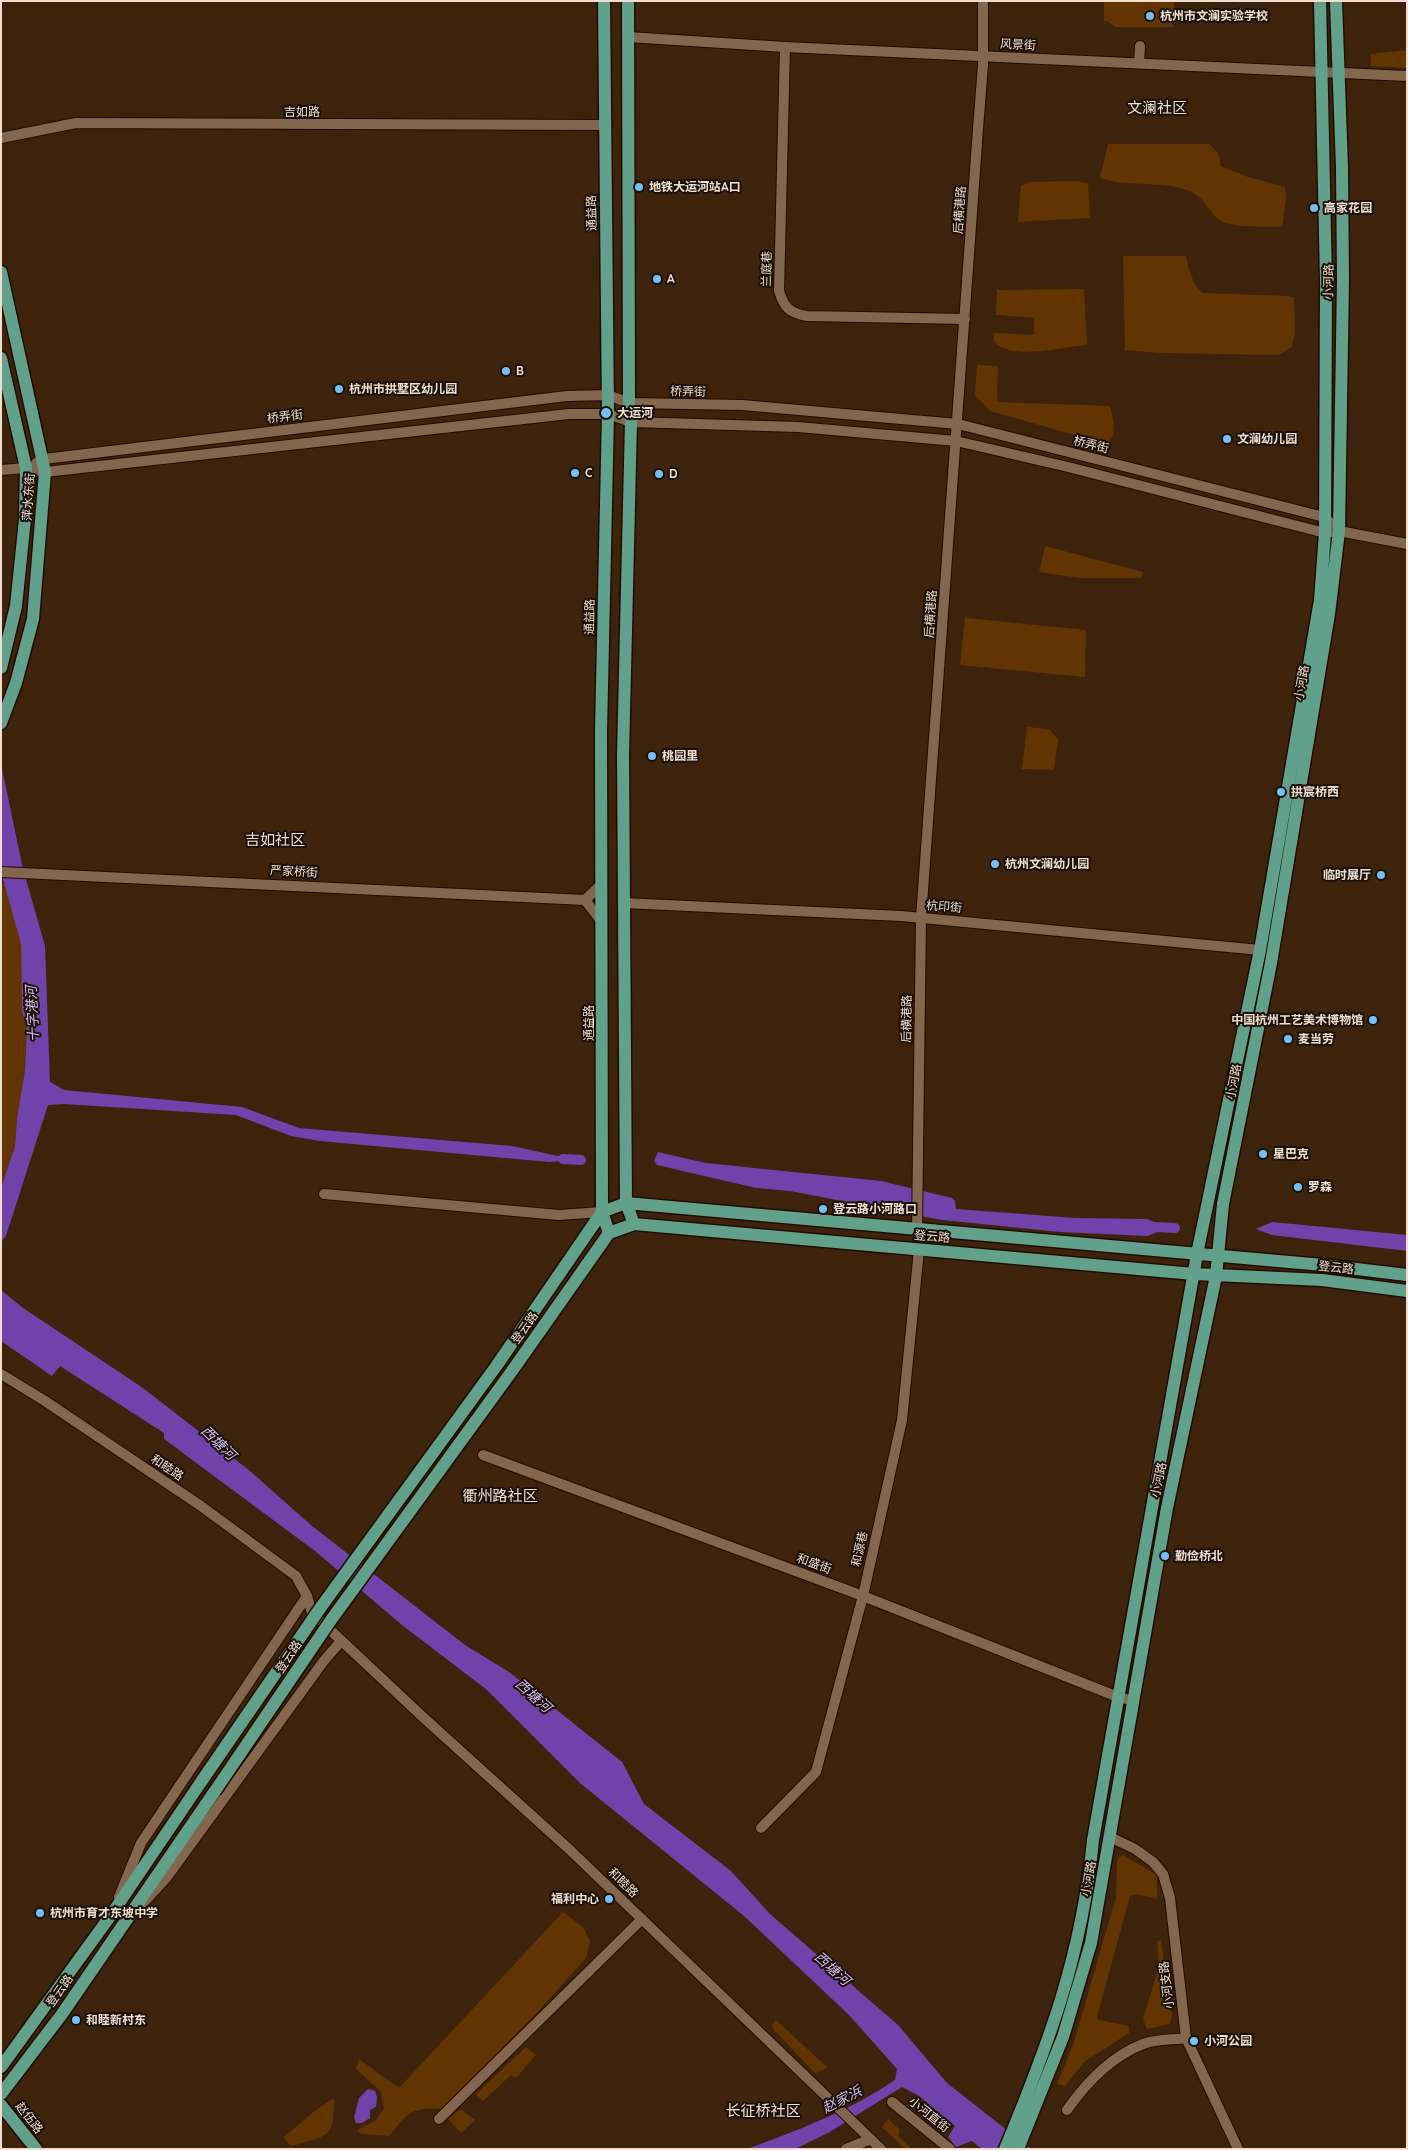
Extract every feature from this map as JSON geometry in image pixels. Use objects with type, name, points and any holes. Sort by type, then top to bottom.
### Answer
[{"type":"main road","name":"通益路","points":[[604,1],[608,414],[601,731],[602,1212],[609,1233]]},
{"type":"main road","points":[[628,1],[629,403],[631,422],[625,652],[624,903],[626,1203],[634,1224]]},
{"type":"main road","name":"小河路","points":[[1018,2149],[1060,2045],[1074,1981],[1093,1840],[1118,1697],[1197,1254],[1260,950],[1320,600],[1325,533],[1326,281],[1320,1]]},
{"type":"main road","name":"小河路","points":[[1005,2149],[1091,1943],[1167,1508],[1216,1276],[1224,1204],[1271,963],[1328,614],[1339,531],[1343,279],[1340,72],[1336,1]]},
{"type":"main road","name":"萍水东街","points":[[1,272],[44,458],[45,472],[33,619],[1,723]]},
{"type":"main road","name":"萍水东街","points":[[1,358],[26,468],[25,520],[16,606],[1,668]]},
{"type":"main road","name":"登云路","points":[[1,2066],[111,1915],[321,1607],[498,1365],[602,1212],[626,1203],[1323,1265],[1407,1275]]},
{"type":"main road","name":"登云路","points":[[1,2094],[62,2014],[331,1620],[512,1371],[609,1233],[634,1224],[1216,1276],[1322,1280],[1407,1291]]},
{"type":"main road","name":"赵伍路","points":[[1,2105],[36,2149]]},
{"type":"street","name":"后横港路","points":[[917,1229],[921,918],[958,424],[982,56],[983,1]]},
{"type":"street","name":"风景街","points":[[628,37],[785,47],[1407,76]]},
{"type":"street","points":[[1139,63],[1140,46]]},
{"type":"street","name":"兰庭巷","points":[[785,47],[779,291],[784,305],[793,314],[807,316],[965,319]]},
{"type":"street","name":"吉如路","points":[[1,138],[76,123],[605,125]]},
{"type":"street","name":"桥弄街","points":[[26,468],[44,458],[567,396],[608,395],[629,403],[742,405],[958,424],[1324,517],[1339,531]]},
{"type":"street","name":"桥弄街","points":[[1,470],[26,468],[45,472],[570,414],[608,414],[631,422],[798,427],[956,441],[1068,467],[1325,533],[1339,531],[1407,544]]},
{"type":"street","name":"严家桥街","points":[[1,872],[585,900]]},
{"type":"street","points":[[602,884],[585,900],[602,922]]},
{"type":"street","name":"杭印街","points":[[624,903],[921,918],[1260,950]]},
{"type":"street","points":[[324,1194],[559,1215],[602,1212]]},
{"type":"street","name":"和源巷","points":[[761,1828],[816,1772],[863,1596],[902,1420],[919,1250]]},
{"type":"street","name":"和睦路","points":[[1,1374],[45,1401],[201,1506],[296,1576],[307,1596],[312,1614],[570,1850],[882,2149]]},
{"type":"street","name":"和盛街","points":[[483,1455],[863,1596],[1118,1697],[1134,1701]]},
{"type":"street","points":[[111,1915],[141,1843],[307,1596]]},
{"type":"street","points":[[122,1925],[167,1877],[341,1641]]},
{"type":"street","name":"小河支路","points":[[1110,1837],[1135,1849],[1153,1862],[1163,1874],[1170,1898],[1186,2038],[1238,2149]]},
{"type":"street","points":[[439,2119],[642,1919]]},
{"type":"street","points":[[1067,2110],[1078,2094],[1107,2065],[1144,2044],[1186,2038]]},
{"type":"street","name":"小河直街","points":[[892,2102],[950,2149]]},
{"type":"street","points":[[846,2149],[871,2139]]},
{"type":"shaded area","points":[[1104,1],[1174,1],[1173,27],[1115,27],[1104,21]]},
{"type":"shaded area","points":[[1407,50],[1407,68],[1370,66],[1371,54]]},
{"type":"shaded area","points":[[1108,144],[1209,144],[1218,153],[1221,166],[1245,176],[1285,187],[1286,199],[1282,227],[1239,226],[1223,222],[1214,215],[1200,198],[1184,189],[1163,185],[1110,181],[1100,178]]},
{"type":"shaded area","points":[[1076,181],[1088,183],[1090,218],[1018,222],[1021,186],[1029,182]]},
{"type":"shaded area","points":[[1123,256],[1186,256],[1193,281],[1202,293],[1288,296],[1294,298],[1295,332],[1292,347],[1278,355],[1161,353],[1125,350]]},
{"type":"shaded area","points":[[1084,289],[1087,345],[1025,352],[1002,348],[994,342],[994,333],[1034,335],[1034,318],[996,315],[997,290]]},
{"type":"shaded area","points":[[977,365],[998,366],[997,402],[1110,406],[1114,426],[1113,436],[1107,444],[990,411],[975,395]]},
{"type":"shaded area","points":[[1045,546],[1143,572],[1141,578],[1080,578],[1039,572]]},
{"type":"shaded area","points":[[965,618],[1086,630],[1085,677],[960,665]]},
{"type":"shaded area","points":[[1027,727],[1049,729],[1058,739],[1054,770],[1022,769]]},
{"type":"shaded area","points":[[1,884],[5,884],[21,944],[22,1012],[27,1026],[25,1070],[17,1118],[15,1146],[1,1188]]},
{"type":"shaded area","points":[[1123,1855],[1157,1875],[1157,1899],[1136,1894],[1130,1896],[1097,2017],[1099,2020],[1129,2026],[1129,2033],[1084,2062],[1065,2086],[1057,2084],[1074,2042],[1116,1897],[1117,1862],[1119,1857]]},
{"type":"shaded area","points":[[563,1912],[583,1927],[590,1941],[586,1958],[533,2017],[441,2109],[423,2109],[411,2113],[390,2136],[361,2134],[357,2130],[376,2120],[384,2109],[381,2092],[356,2069],[359,2059],[399,2088]]},
{"type":"shaded area","points":[[1161,1940],[1172,2015],[1170,2024],[1147,2029],[1143,2019],[1159,1966],[1157,1941]]},
{"type":"shaded area","points":[[776,2019],[828,2068],[815,2073],[774,2030],[772,2025]]},
{"type":"shaded area","points":[[526,2047],[536,2055],[516,2078],[511,2075],[483,2101],[476,2094]]},
{"type":"shaded area","points":[[334,2098],[333,2122],[327,2133],[322,2137],[293,2146],[288,2143],[284,2137],[313,2112]]},
{"type":"shaded area","points":[[461,2109],[475,2120],[461,2133],[448,2119]]},
{"type":"shaded area","points":[[888,2119],[900,2130],[898,2136],[912,2149],[905,2149],[882,2127]]},
{"type":"water","name":"十字港河","points":[[1,764],[23,869],[45,946],[50,1082],[64,1090],[242,1107],[299,1128],[512,1146],[576,1160],[549,1162],[320,1141],[291,1136],[236,1115],[64,1104],[48,1105],[6,1236],[1,1242],[1,1188],[15,1146],[17,1118],[25,1070],[27,1026],[22,1012],[21,944],[1,872]]},
{"type":"water","points":[[658,1152],[706,1163],[881,1181],[952,1198],[955,1201],[956,1209],[1075,1218],[1147,1219],[1169,1228],[1147,1236],[1060,1232],[942,1220],[790,1191],[756,1188],[657,1165],[654,1161]]},
{"type":"water","points":[[1272,1222],[1407,1235],[1407,1251],[1272,1235],[1256,1229]]},
{"type":"water","name":"西塘河","points":[[1,1290],[23,1308],[143,1388],[250,1471],[312,1526],[465,1645],[509,1672],[622,1762],[644,1804],[731,1871],[770,1914],[898,2025],[947,2083],[1031,2149],[982,2149],[972,2141],[956,2147],[948,2137],[955,2126],[919,2096],[902,2087],[828,2133],[795,2149],[747,2149],[805,2127],[860,2101],[895,2080],[897,2069],[849,2015],[744,1916],[580,1783],[487,1690],[402,1625],[315,1551],[164,1439],[164,1433],[60,1366],[52,1376],[1,1341]]},
{"type":"water","points":[[368,2089],[375,2091],[377,2097],[376,2107],[370,2110],[370,2118],[362,2123],[356,2123],[354,2117],[359,2098]]},
{"type":"waterway","points":[[563,1159],[581,1160]]},
{"type":"waterway","points":[[1156,1227],[1175,1228]]},
{"type":"place","name":"杭州市文澜实验学校","points":[[1150,16]]},
{"type":"place","name":"地铁大运河站A口","points":[[639,187]]},
{"type":"place","name":"高家花园","points":[[1314,208]]},
{"type":"place","name":"A","points":[[657,279]]},
{"type":"place","name":"B","points":[[506,371]]},
{"type":"place","name":"杭州市拱墅区幼儿园","points":[[339,389]]},
{"type":"place","name":"大运河","points":[[606,413]]},
{"type":"place","name":"文澜幼儿园","points":[[1227,439]]},
{"type":"place","name":"C","points":[[575,473]]},
{"type":"place","name":"D","points":[[659,474]]},
{"type":"place","name":"桃园里","points":[[652,756]]},
{"type":"place","name":"拱宸桥西","points":[[1281,792]]},
{"type":"place","name":"杭州文澜幼儿园","points":[[995,864]]},
{"type":"place","name":"临时展厅","points":[[1381,875]]},
{"type":"place","name":"中国杭州工艺美术博物馆","points":[[1373,1020]]},
{"type":"place","name":"麦当劳","points":[[1288,1039]]},
{"type":"place","name":"星巴克","points":[[1263,1154]]},
{"type":"place","name":"罗森","points":[[1298,1187]]},
{"type":"place","name":"登云路小河路口","points":[[823,1209]]},
{"type":"place","name":"勤俭桥北","points":[[1165,1556]]},
{"type":"place","name":"福利中心","points":[[609,1899]]},
{"type":"place","name":"杭州市育才东坡中学","points":[[40,1913]]},
{"type":"place","name":"和睦新村东","points":[[76,2020]]},
{"type":"place","name":"小河公园","points":[[1194,2041]]},
{"type":"district","name":"文澜社区","points":[[1157,108]]},
{"type":"district","name":"吉如社区","points":[[275,840]]},
{"type":"district","name":"衢州路社区","points":[[500,1496]]},
{"type":"district","name":"长征桥社区","points":[[763,2111]]},
{"type":"water label","name":"赵家浜","points":[[842,2100]]}]
